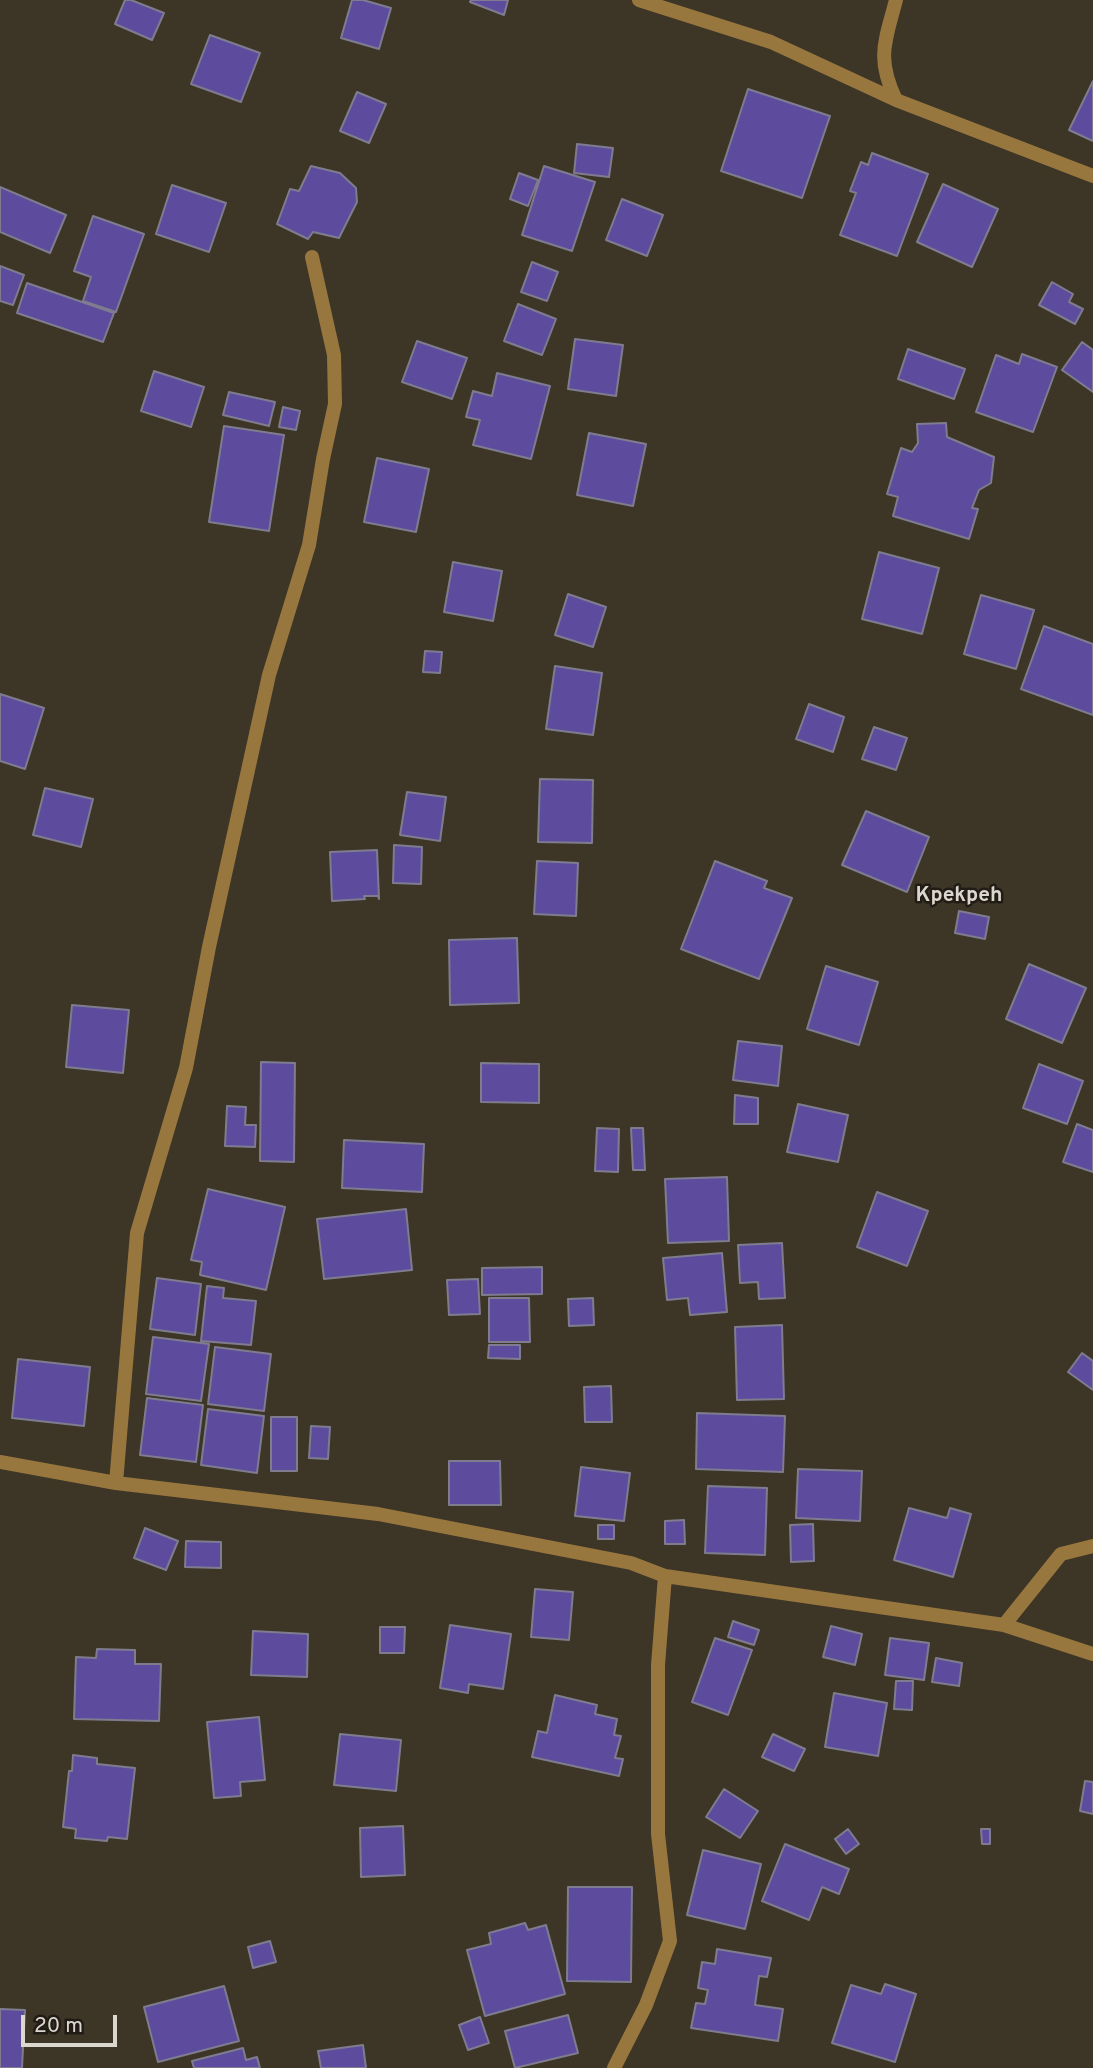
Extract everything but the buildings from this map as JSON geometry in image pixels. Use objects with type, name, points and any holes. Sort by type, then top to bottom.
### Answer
[{"type":"street","points":[[639,0],[771,42],[896,100],[1093,176]]},
{"type":"street","points":[[896,0],[883,65],[887,82],[896,100]]},
{"type":"street","points":[[116,1483],[137,1233],[186,1068],[209,947],[269,675],[309,545],[335,404],[334,355],[312,257]]},
{"type":"street","points":[[0,1462],[116,1483],[378,1514],[631,1563],[665,1576],[1004,1625],[1093,1654]]},
{"type":"street","points":[[1004,1625],[1060,1554],[1093,1546]]},
{"type":"street","points":[[614,2068],[646,2005],[670,1941],[657,1834],[658,1665],[665,1576]]},
{"type":"district","name":"Kpekpeh","points":[[959,897]]}]
